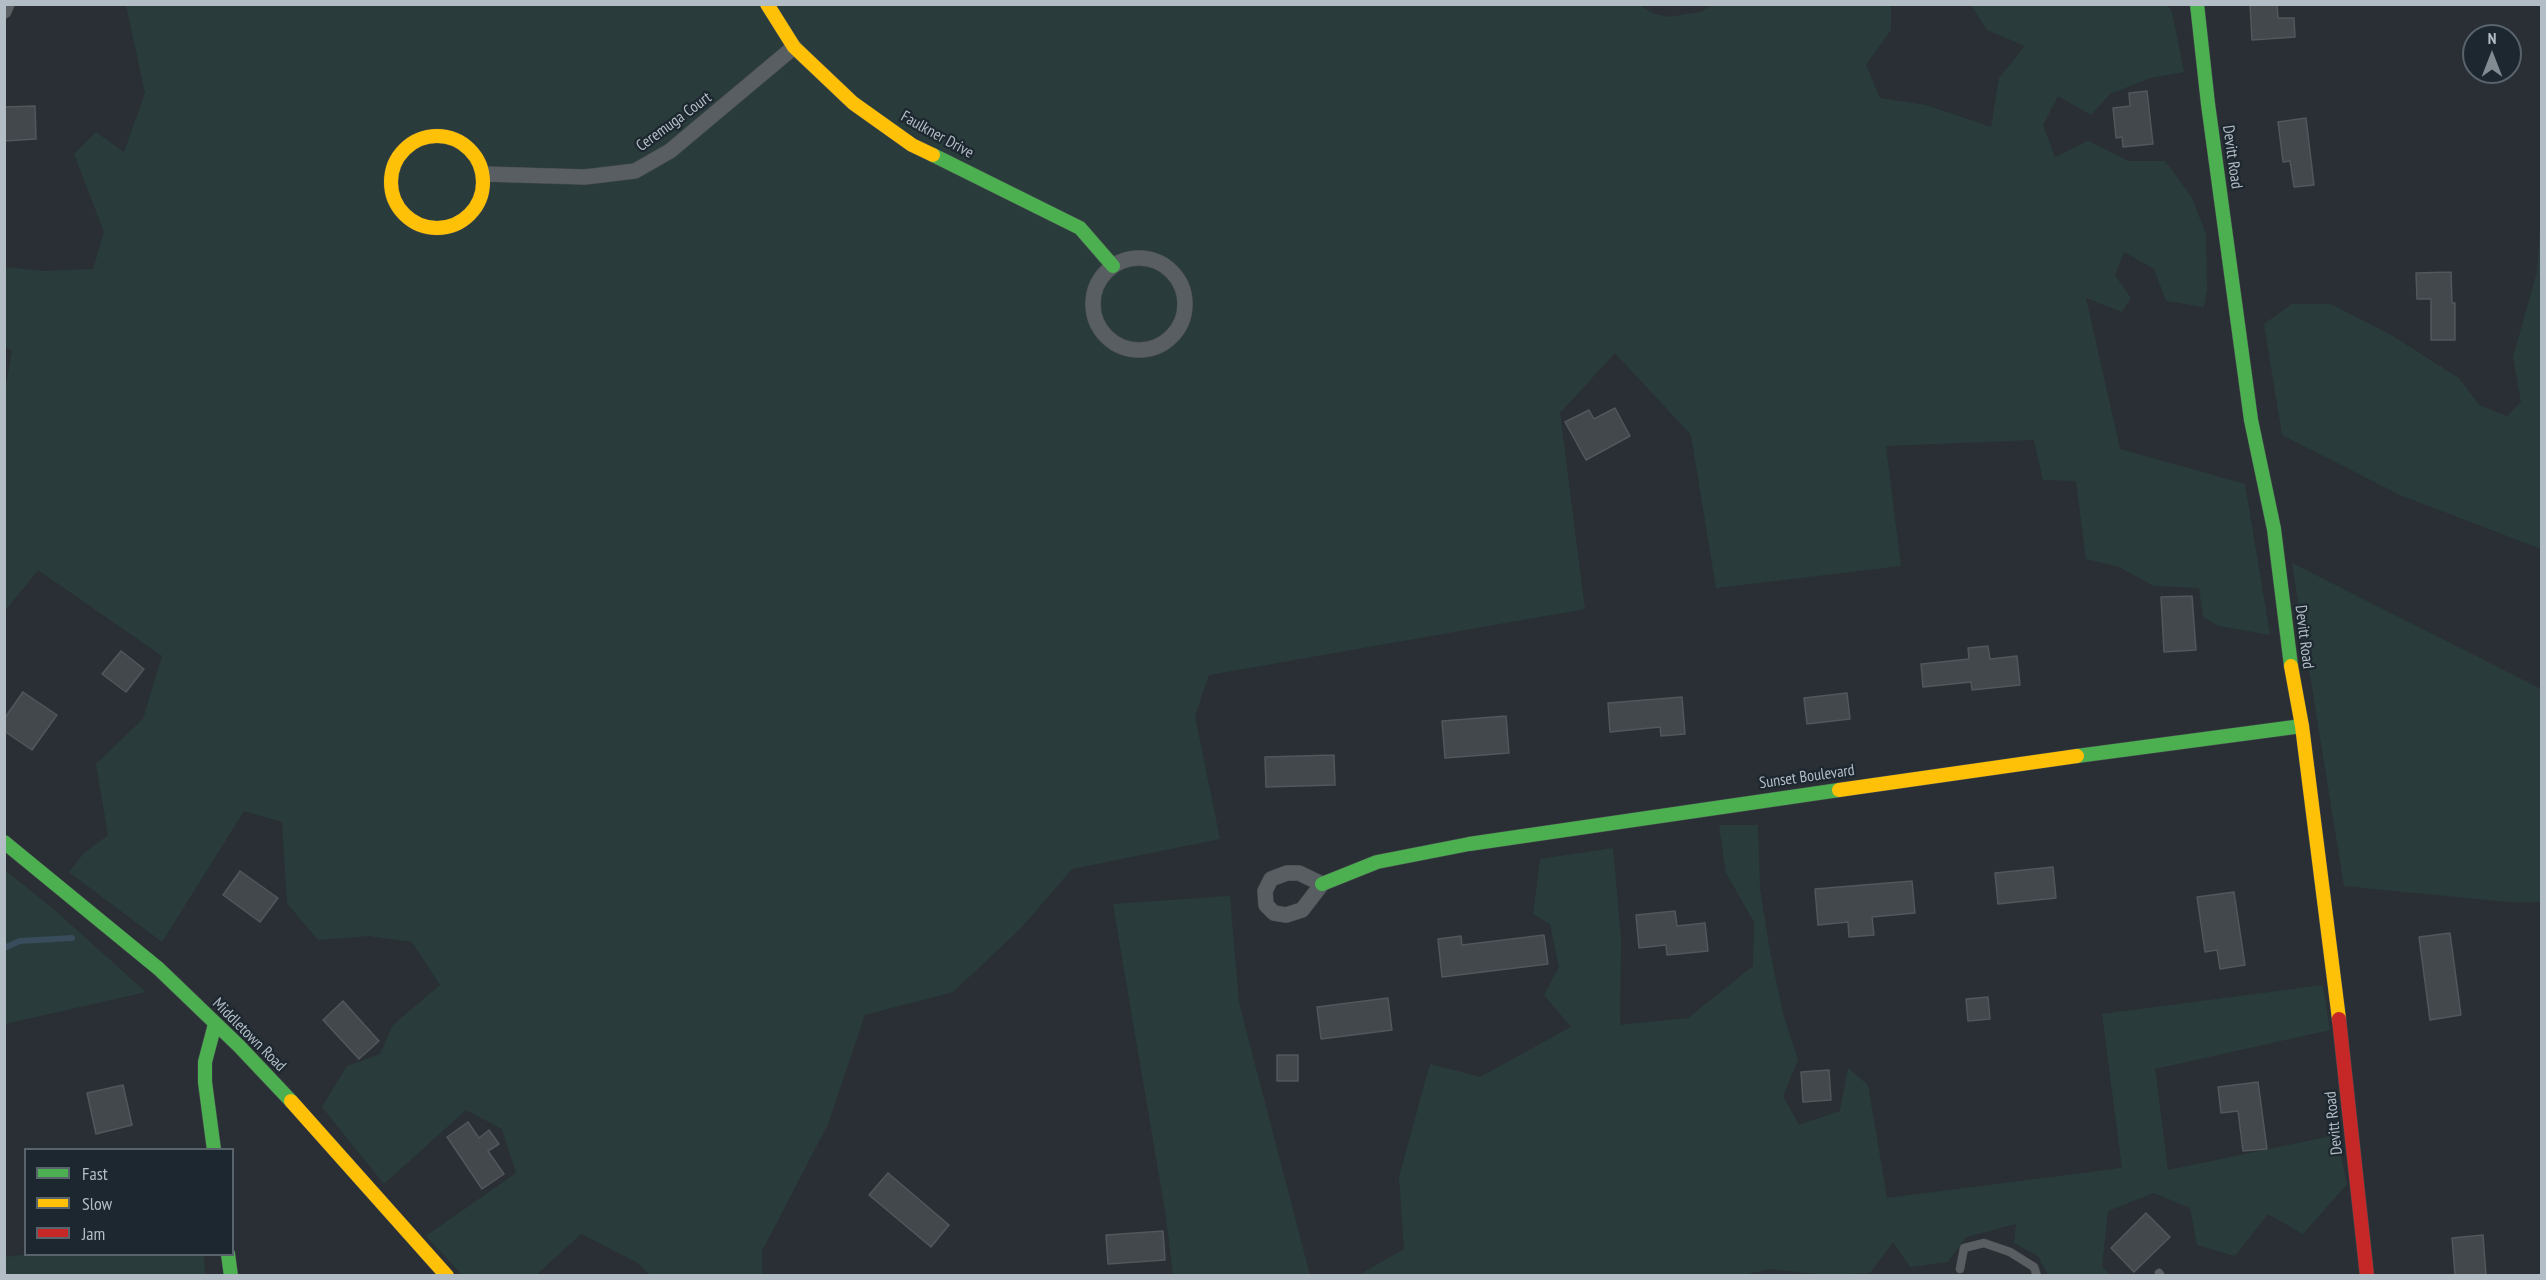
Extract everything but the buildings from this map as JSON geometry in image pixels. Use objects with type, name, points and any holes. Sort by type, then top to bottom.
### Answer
[{"type":"street","points":[[4,12],[7,4]]},
{"type":"street","name":"Faulkner Drive","points":[[767,4],[794,47],[853,103],[912,145],[1080,228],[1113,266]]},
{"type":"street","name":"Devitt Road","points":[[2197,4],[2208,104],[2252,420],[2274,529],[2291,667],[2302,726],[2343,1050],[2367,1275]]},
{"type":"street","name":"Ceremuga Court","points":[[483,174],[585,177],[635,171],[670,151],[794,47]]},
{"type":"street","points":[[437,136],[460,142],[477,158],[483,174],[483,192],[479,203],[472,213],[452,226],[440,228],[416,223],[406,216],[393,195],[393,170],[397,159],[405,149],[426,137],[437,136]]},
{"type":"street","points":[[1148,259],[1168,269],[1176,277],[1185,299],[1185,310],[1182,321],[1168,340],[1158,346],[1134,350],[1116,344],[1102,332],[1093,309],[1093,297],[1104,274],[1113,266],[1125,261],[1148,259]]},
{"type":"street","name":"Sunset Boulevard","points":[[1322,884],[1377,862],[1469,844],[2302,726]]},
{"type":"street","name":"Middletown Road","points":[[4,842],[151,962],[239,1046],[329,1141],[447,1275]]},
{"type":"street","points":[[214,1148],[205,1082],[205,1062],[215,1023]]},
{"type":"street","points":[[228,1256],[231,1275]]},
{"type":"lane","points":[[1960,1269],[1964,1248],[1984,1243],[2010,1252],[2034,1267],[2037,1275]]},
{"type":"green space","points":[[1637,4],[1652,13],[1668,17],[1700,12],[1714,5],[1891,5],[1891,30],[1866,65],[1880,98],[1926,105],[1991,127],[1999,78],[2025,46],[1987,30],[1971,5],[2167,4],[2172,12],[2184,72],[2150,78],[2110,94],[2091,115],[2058,96],[2043,125],[2055,157],[2088,141],[2129,161],[2165,161],[2191,196],[2206,234],[2207,290],[2204,307],[2166,301],[2154,269],[2124,252],[2115,275],[2131,298],[2122,312],[2086,298],[2120,449],[2245,484],[2270,635],[2219,626],[2203,617],[2199,588],[2154,586],[2119,567],[2086,559],[2076,481],[2043,480],[2034,440],[1886,446],[1901,566],[1716,588],[1691,435],[1615,353],[1560,413],[1585,609],[1209,675],[1195,716],[1220,839],[1072,869],[1020,929],[953,992],[865,1015],[828,1124],[762,1251],[762,1275],[650,1275],[638,1263],[581,1234],[536,1275],[463,1276],[426,1236],[516,1173],[502,1129],[466,1110],[384,1184],[322,1107],[347,1066],[380,1054],[393,1025],[440,985],[412,942],[369,936],[318,940],[287,903],[282,822],[244,811],[162,942],[69,872],[83,854],[108,835],[96,764],[143,719],[162,656],[38,570],[5,611],[4,398],[12,351],[5,347],[5,267],[42,271],[93,269],[104,232],[74,154],[96,132],[124,152],[145,93],[126,5]]},
{"type":"green space","points":[[2541,214],[2541,549],[2400,495],[2282,435],[2264,324],[2292,304],[2331,304],[2391,335],[2459,378],[2479,405],[2507,416],[2521,402],[2513,357],[2537,272]]},
{"type":"green space","points":[[2292,563],[2541,689],[2541,902],[2508,902],[2344,886]]},
{"type":"green space","points":[[1719,825],[1758,825],[1760,889],[1770,951],[1783,1014],[1798,1060],[1783,1096],[1799,1125],[1840,1111],[1848,1068],[1868,1085],[1887,1198],[2122,1168],[2102,1014],[2323,985],[2330,1030],[2155,1069],[2168,1170],[2336,1135],[2347,1184],[2303,1234],[2268,1214],[2235,1256],[2197,1245],[2190,1208],[2154,1193],[2108,1211],[2102,1266],[2110,1275],[2048,1275],[2038,1256],[2014,1243],[2016,1224],[1966,1237],[1948,1262],[1910,1267],[1893,1242],[1870,1273],[1826,1275],[1770,1269],[1738,1276],[1357,1276],[1404,1249],[1399,1177],[1430,1064],[1480,1077],[1571,1027],[1544,995],[1559,967],[1550,924],[1533,914],[1540,859],[1613,848],[1621,938],[1620,1025],[1688,1018],[1753,966],[1754,922],[1726,873]]},
{"type":"green space","points":[[5,870],[51,907],[146,992],[5,1024]]},
{"type":"green space","points":[[1230,896],[1239,1003],[1310,1275],[1173,1275],[1166,1217],[1113,904]]},
{"type":"green space","points":[[24,1255],[204,1256],[205,1275],[5,1275],[5,1257]]},
{"type":"waterway","points":[[4,948],[20,941],[72,938]]},
{"type":"traffic: fast","points":[[2197,4],[2208,104],[2251,420],[2274,529],[2291,666]]},
{"type":"traffic: fast","points":[[933,155],[1080,228],[1113,266]]},
{"type":"traffic: fast","points":[[2077,756],[2302,726]]},
{"type":"traffic: fast","points":[[1322,884],[1377,862],[1469,844],[1839,790]]},
{"type":"traffic: fast","points":[[4,842],[159,969],[239,1046],[291,1101]]},
{"type":"traffic: fast","points":[[214,1148],[205,1082],[205,1062],[215,1024]]},
{"type":"traffic: fast","points":[[228,1256],[231,1276]]},
{"type":"traffic: slow","points":[[767,4],[794,47],[853,103],[912,145],[933,155]]},
{"type":"traffic: slow","points":[[437,136],[463,144],[475,156],[483,182],[475,208],[463,220],[437,228],[411,220],[399,208],[391,182],[399,156],[411,144],[437,136]]},
{"type":"traffic: slow","points":[[2291,666],[2302,726],[2339,1019]]},
{"type":"traffic: slow","points":[[1839,790],[2077,756]]},
{"type":"traffic: slow","points":[[291,1101],[447,1276]]},
{"type":"traffic: jam","points":[[2339,1019],[2367,1276]]}]
